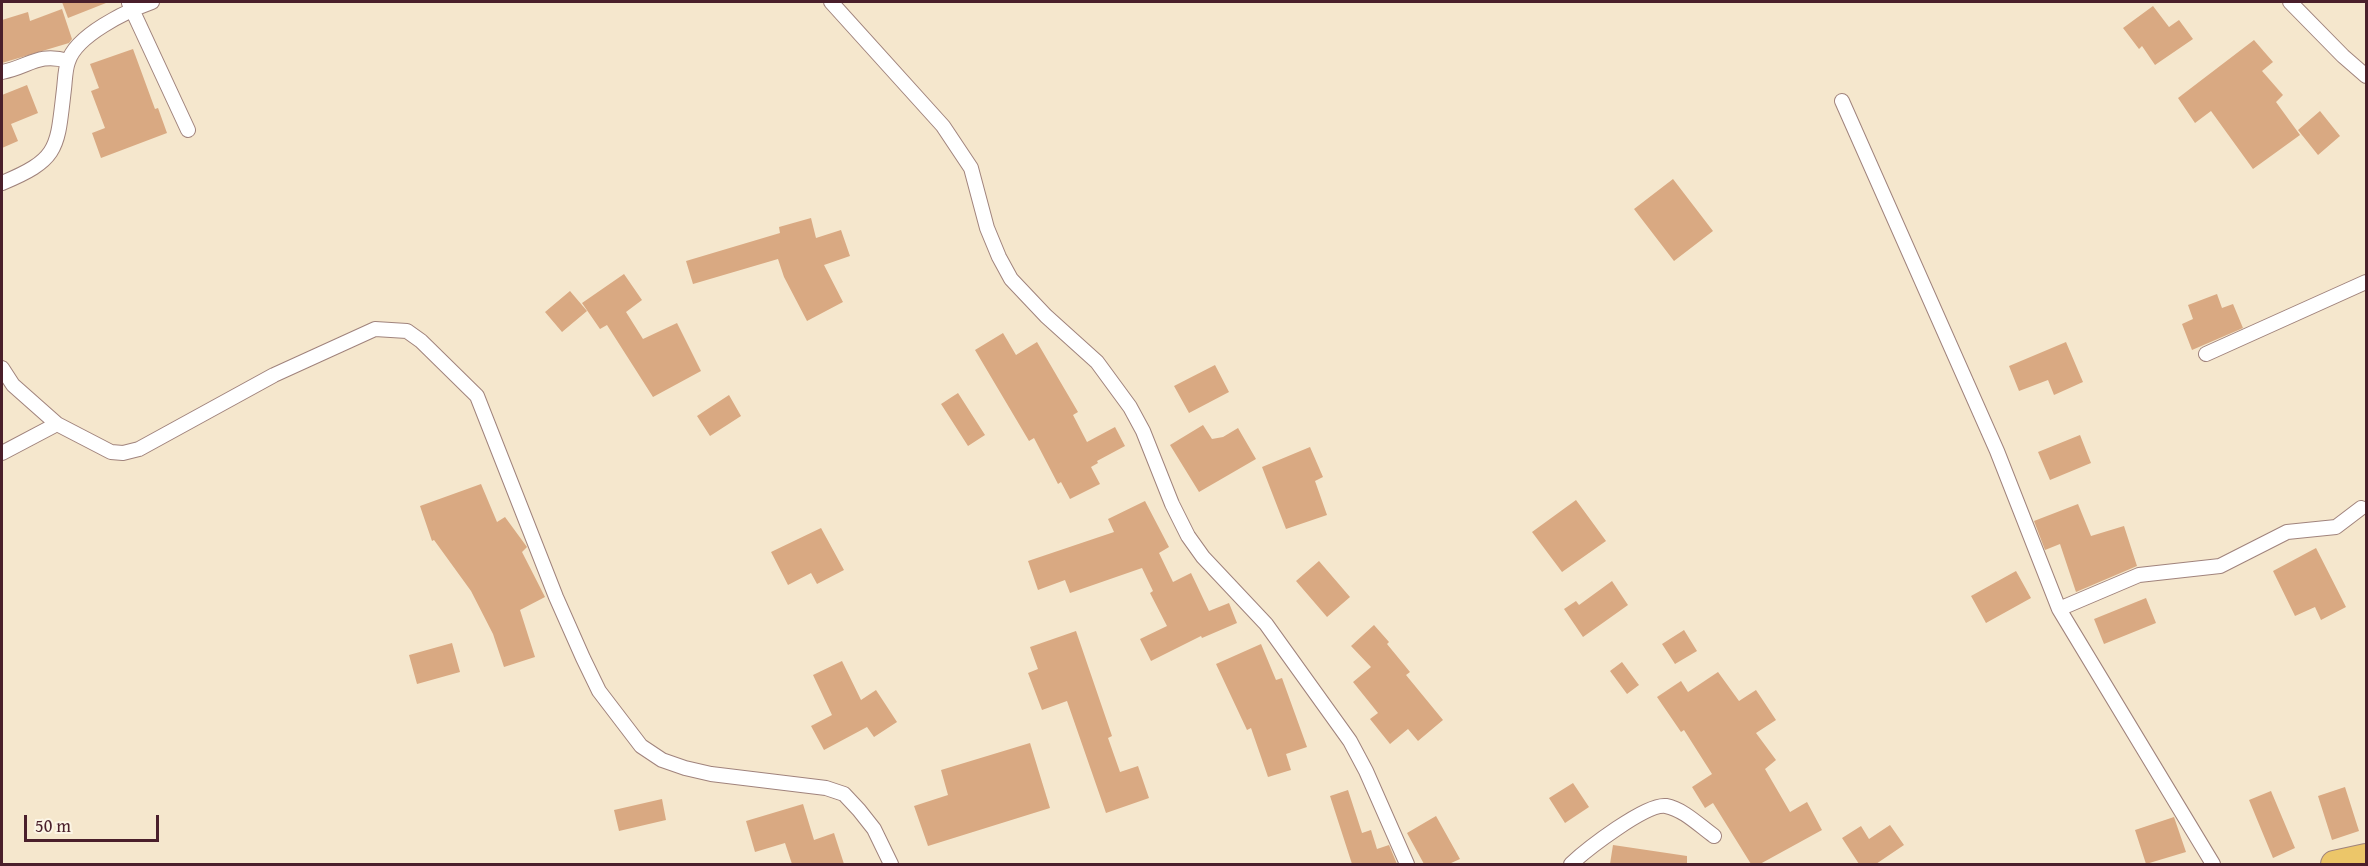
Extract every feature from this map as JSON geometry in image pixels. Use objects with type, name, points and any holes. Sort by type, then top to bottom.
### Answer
[{"type":"highway","points":[[2334,864],[2367,857]]},
{"type":"street","points":[[2,183],[33,169],[47,158],[57,142],[68,61],[92,33],[130,5],[152,2]]},
{"type":"street","points":[[831,2],[943,126],[958,147],[971,168],[987,228],[1011,279],[1046,316],[1097,362],[1130,407],[1143,431],[1172,504],[1188,536],[1203,557],[1266,624],[1350,741],[1366,771],[1407,864]]},
{"type":"street","points":[[2290,2],[2343,56],[2367,75]]},
{"type":"street","points":[[130,5],[188,130]]},
{"type":"street","points":[[2,72],[50,56],[68,61]]},
{"type":"street","points":[[1842,101],[1997,451],[2059,609],[2213,864]]},
{"type":"street","points":[[2206,354],[2367,282]]},
{"type":"street","points":[[2,368],[13,385],[57,424],[111,452],[123,453],[139,449],[274,375],[375,329],[407,331],[421,341],[477,396],[556,597],[583,658],[599,692],[641,746],[662,760],[685,768],[711,774],[826,789],[844,794],[874,829],[891,864]]},
{"type":"street","points":[[2,453],[57,424]]},
{"type":"street","points":[[2059,609],[2139,574],[2220,566],[2287,532],[2336,526],[2361,508]]},
{"type":"street","points":[[1571,864],[1627,822],[1648,810],[1664,806],[1679,811],[1714,836]]},
{"type":"building","points":[[62,2],[106,2],[106,3],[68,18]]},
{"type":"building","points":[[2153,6],[2169,27],[2179,20],[2193,39],[2155,65],[2142,46],[2139,49],[2123,28]]},
{"type":"building","points":[[62,9],[72,39],[69,43],[2,63],[2,20],[28,12],[30,21]]},
{"type":"building","points":[[2254,40],[2273,62],[2262,71],[2283,95],[2276,102],[2300,135],[2253,169],[2211,111],[2195,123],[2178,98]]},
{"type":"building","points":[[133,49],[155,109],[158,108],[167,133],[101,158],[92,133],[105,128],[91,91],[99,88],[90,64]]},
{"type":"building","points":[[27,85],[38,113],[11,124],[18,141],[2,148],[2,95]]},
{"type":"building","points":[[2320,111],[2340,136],[2318,155],[2298,130]]},
{"type":"building","points":[[1673,179],[1713,231],[1674,261],[1634,209]]},
{"type":"building","points":[[811,218],[816,238],[841,230],[850,256],[824,265],[843,302],[807,321],[784,277],[778,259],[693,284],[686,261],[780,233],[779,227]]},
{"type":"building","points":[[624,274],[642,300],[626,312],[643,339],[677,323],[701,371],[653,397],[607,325],[600,329],[582,303]]},
{"type":"building","points":[[570,291],[587,311],[562,332],[545,312]]},
{"type":"building","points":[[2217,294],[2222,308],[2233,304],[2243,328],[2192,350],[2182,324],[2193,319],[2188,305]]},
{"type":"building","points":[[1003,333],[1016,355],[1037,342],[1078,412],[1073,415],[1087,442],[1115,427],[1125,446],[1097,461],[1098,463],[1091,467],[1100,484],[1070,499],[1061,482],[1058,484],[1034,438],[1029,441],[975,350]]},
{"type":"building","points":[[2066,342],[2083,382],[2054,395],[2048,380],[2019,391],[2009,366]]},
{"type":"building","points":[[1215,365],[1229,392],[1189,413],[1174,386]]},
{"type":"building","points":[[958,393],[985,435],[968,446],[941,404]]},
{"type":"building","points":[[729,395],[741,416],[710,436],[697,416]]},
{"type":"building","points":[[1203,425],[1212,439],[1223,437],[1238,428],[1256,459],[1199,492],[1170,445]]},
{"type":"building","points":[[2080,435],[2091,463],[2050,480],[2038,452]]},
{"type":"building","points":[[1310,447],[1323,477],[1315,481],[1327,515],[1286,529],[1262,467]]},
{"type":"building","points":[[481,484],[497,522],[505,517],[527,547],[522,552],[545,597],[520,610],[535,657],[504,667],[493,634],[471,591],[434,540],[432,541],[420,506]]},
{"type":"building","points":[[1576,500],[1606,541],[1562,572],[1532,532]]},
{"type":"building","points":[[1145,501],[1169,547],[1159,553],[1173,582],[1191,573],[1209,611],[1229,603],[1237,623],[1202,638],[1201,636],[1151,661],[1140,639],[1167,626],[1150,593],[1153,591],[1142,568],[1070,593],[1065,580],[1038,590],[1028,561],[1114,532],[1108,519]]},
{"type":"building","points":[[2078,504],[2091,536],[2124,526],[2137,566],[2076,592],[2060,544],[2045,550],[2034,521]]},
{"type":"building","points":[[821,528],[844,570],[817,584],[811,573],[788,585],[771,552]]},
{"type":"building","points":[[2316,548],[2346,607],[2321,620],[2315,607],[2295,616],[2273,571]]},
{"type":"building","points":[[1319,561],[1350,597],[1327,617],[1296,581]]},
{"type":"building","points":[[2016,571],[2031,598],[1986,623],[1971,596]]},
{"type":"building","points":[[1612,581],[1628,605],[1583,637],[1564,609],[1576,601],[1579,605]]},
{"type":"building","points":[[2146,598],[2156,623],[2104,644],[2094,619]]},
{"type":"building","points":[[1374,625],[1410,672],[1406,675],[1443,720],[1418,741],[1408,729],[1390,744],[1370,719],[1378,713],[1353,682],[1371,667],[1351,646]]},
{"type":"building","points":[[1684,630],[1697,651],[1675,664],[1662,644]]},
{"type":"building","points":[[1076,631],[1112,736],[1108,738],[1120,772],[1138,766],[1149,798],[1106,813],[1067,701],[1042,710],[1028,673],[1038,669],[1030,647]]},
{"type":"building","points":[[452,643],[460,672],[417,684],[409,655]]},
{"type":"building","points":[[1261,644],[1276,680],[1282,678],[1307,747],[1286,754],[1291,770],[1268,777],[1251,728],[1247,730],[1216,664]]},
{"type":"building","points":[[842,661],[861,700],[876,690],[897,722],[874,737],[867,727],[824,750],[811,726],[832,715],[813,675]]},
{"type":"building","points":[[1622,662],[1639,685],[1627,694],[1610,671]]},
{"type":"building","points":[[1718,672],[1739,701],[1756,690],[1776,720],[1756,733],[1776,760],[1765,769],[1790,812],[1807,802],[1822,830],[1760,864],[1751,864],[1713,803],[1705,808],[1692,787],[1712,774],[1684,730],[1681,732],[1657,697],[1681,681],[1688,692]]},
{"type":"building","points":[[1030,743],[1050,808],[928,846],[914,806],[948,795],[941,770]]},
{"type":"building","points":[[1573,783],[1589,807],[1565,823],[1549,798]]},
{"type":"building","points":[[2345,787],[2359,831],[2332,840],[2318,796]]},
{"type":"building","points":[[1348,790],[1362,833],[1371,830],[1377,849],[1389,845],[1397,864],[1352,864],[1330,796]]},
{"type":"building","points":[[2271,791],[2295,848],[2273,858],[2249,800]]},
{"type":"building","points":[[662,799],[666,820],[619,831],[614,810]]},
{"type":"building","points":[[803,804],[814,840],[834,833],[844,864],[792,864],[785,843],[755,852],[746,821]]},
{"type":"building","points":[[1436,816],[1460,859],[1449,864],[1424,864],[1407,833]]},
{"type":"building","points":[[2174,817],[2186,852],[2146,864],[2135,830]]},
{"type":"building","points":[[1890,825],[1904,845],[1876,864],[1859,864],[1842,838],[1861,826],[1869,839]]},
{"type":"building","points":[[1613,845],[1687,856],[1687,864],[1610,864]]}]
